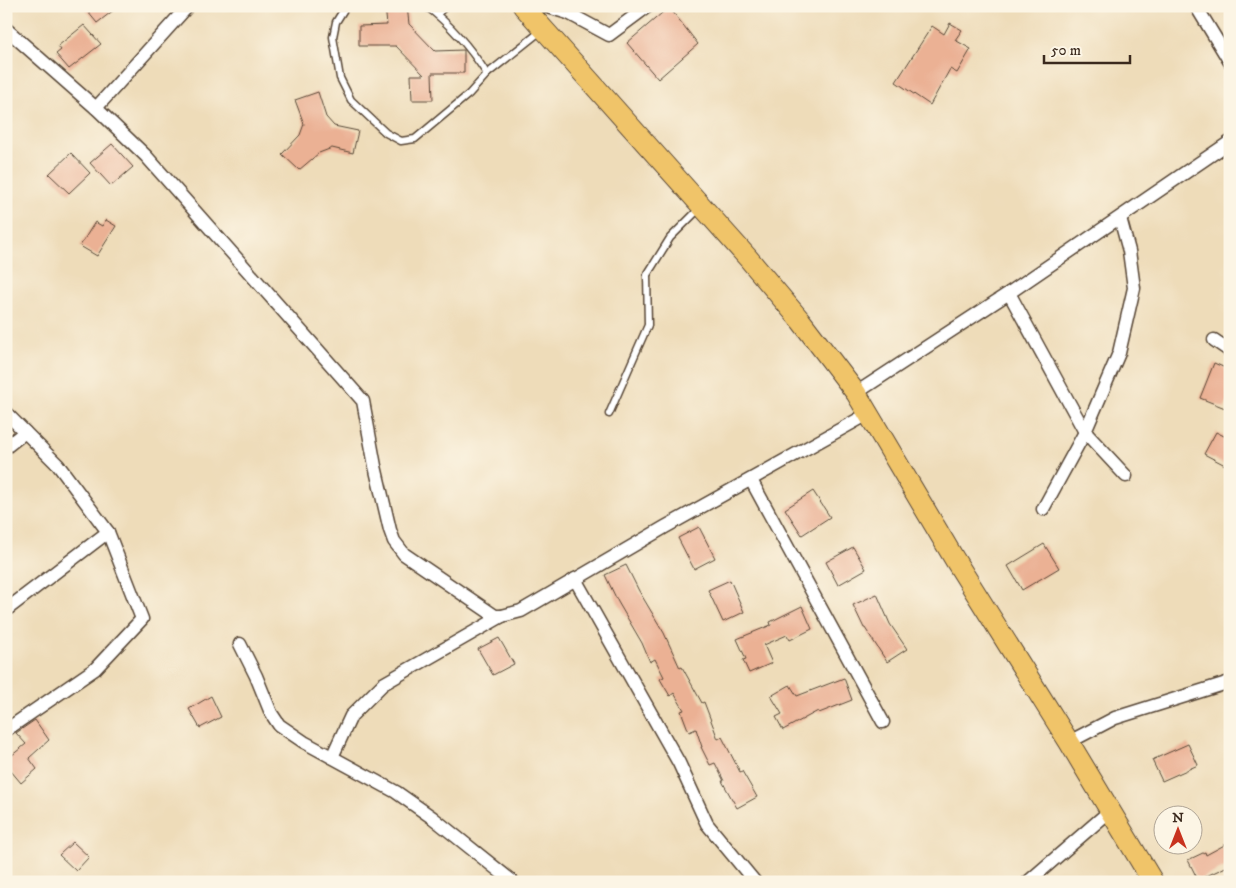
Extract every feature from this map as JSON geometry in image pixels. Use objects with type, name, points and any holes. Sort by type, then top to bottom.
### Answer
[{"type":"main road","points":[[523,6],[702,206],[801,321],[856,393],[955,560],[1111,810],[1153,882]]},
{"type":"street","points":[[96,108],[188,6]]},
{"type":"street","points":[[546,6],[566,10],[609,36],[648,6]]},
{"type":"street","points":[[1196,6],[1230,62]]},
{"type":"street","points":[[6,29],[96,108],[146,156],[363,401],[375,466],[394,541],[404,554],[495,616],[521,611],[665,527],[868,414]]},
{"type":"street","points":[[856,393],[1009,293],[1230,142]]},
{"type":"street","points":[[1043,508],[1085,432],[1119,353],[1134,288],[1120,218]]},
{"type":"street","points":[[1009,293],[1085,432],[1126,476]]},
{"type":"street","points":[[1214,340],[1230,351]]},
{"type":"street","points":[[6,413],[58,465],[108,532],[142,619],[95,669],[6,730]]},
{"type":"street","points":[[6,447],[25,432]]},
{"type":"street","points":[[751,480],[883,722]]},
{"type":"street","points":[[6,610],[108,532]]},
{"type":"street","points":[[575,579],[679,763],[707,824],[755,882]]},
{"type":"street","points":[[332,757],[351,716],[383,684],[502,616]]},
{"type":"street","points":[[240,644],[271,713],[278,724],[304,742],[396,792],[433,818],[513,882]]},
{"type":"street","points":[[1069,742],[1116,718],[1230,682]]},
{"type":"street","points":[[1028,882],[1111,810]]},
{"type":"lane","points":[[346,6],[336,22],[333,37],[340,78],[351,100],[386,133],[401,142],[415,139],[469,94],[487,74],[544,28]]},
{"type":"lane","points":[[426,6],[437,14],[476,57],[487,74]]},
{"type":"lane","points":[[437,14],[446,6]]},
{"type":"lane","points":[[609,414],[648,325],[647,275],[670,238],[702,206]]},
{"type":"building","points":[[83,6],[119,6],[97,23]]},
{"type":"building","points":[[385,6],[407,6],[409,24],[435,51],[464,50],[464,73],[432,73],[433,100],[412,100],[411,75],[424,75],[396,46],[359,46],[359,26],[387,25]]},
{"type":"building","points":[[669,7],[698,44],[658,79],[627,43]]},
{"type":"building","points":[[950,23],[962,30],[955,40],[971,49],[957,73],[950,69],[930,105],[896,82],[932,26],[944,34]]},
{"type":"building","points":[[84,25],[101,44],[69,69],[56,54],[61,50],[58,46]]},
{"type":"building","points":[[318,92],[326,117],[334,126],[358,131],[353,153],[332,148],[319,153],[299,170],[282,154],[300,135],[304,124],[295,100]]},
{"type":"building","points":[[112,144],[133,167],[111,186],[90,163]]},
{"type":"building","points":[[71,153],[90,173],[69,193],[49,174]]},
{"type":"building","points":[[106,220],[116,226],[97,256],[80,246],[95,222],[102,226]]},
{"type":"building","points":[[1214,363],[1230,370],[1230,397],[1225,408],[1200,398]]},
{"type":"building","points":[[1216,432],[1230,439],[1230,457],[1225,465],[1204,454]]},
{"type":"building","points":[[813,491],[830,517],[802,535],[785,509]]},
{"type":"building","points":[[699,527],[715,558],[694,569],[678,538]]},
{"type":"building","points":[[1044,544],[1059,568],[1022,590],[1008,566]]},
{"type":"building","points":[[853,547],[866,569],[838,585],[826,562]]},
{"type":"building","points":[[626,565],[664,633],[680,668],[682,667],[702,703],[704,702],[718,739],[722,737],[740,772],[742,771],[757,797],[737,808],[722,781],[724,781],[715,763],[710,765],[701,747],[696,729],[689,732],[681,711],[684,710],[674,693],[670,696],[660,679],[664,677],[655,659],[650,662],[642,643],[605,575]]},
{"type":"building","points":[[730,580],[744,612],[723,622],[708,590]]},
{"type":"building","points":[[877,594],[890,624],[907,649],[887,662],[864,628],[853,605]]},
{"type":"building","points":[[802,606],[812,629],[790,640],[787,635],[764,645],[772,663],[749,673],[743,660],[746,659],[737,639],[771,625],[770,622]]},
{"type":"building","points":[[499,638],[514,664],[493,675],[478,649]]},
{"type":"building","points":[[844,678],[852,700],[819,713],[818,711],[783,730],[776,717],[782,714],[771,696],[790,685],[797,696]]},
{"type":"building","points":[[211,696],[221,717],[200,728],[189,709]]},
{"type":"building","points":[[35,720],[49,740],[29,758],[37,769],[21,783],[6,765],[6,760],[26,744],[16,733]]},
{"type":"building","points":[[1188,744],[1198,765],[1162,781],[1152,760]]},
{"type":"building","points":[[73,842],[89,857],[76,871],[59,855]]},
{"type":"building","points":[[1230,842],[1230,865],[1198,880],[1188,860],[1196,856],[1204,856],[1205,852],[1206,855]]}]
